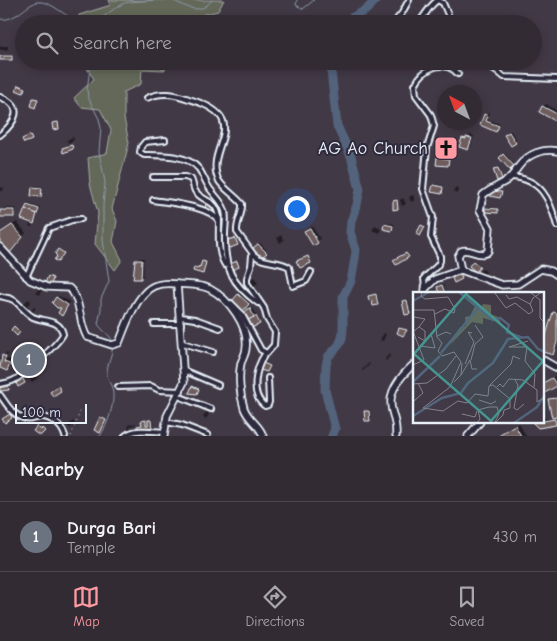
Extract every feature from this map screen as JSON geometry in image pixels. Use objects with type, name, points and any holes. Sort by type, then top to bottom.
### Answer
[{"type":"main road","points":[[461,270],[458,256],[461,251],[466,249],[480,255],[488,251],[490,228],[480,210],[483,195],[510,177],[522,162],[542,150],[557,151]]},
{"type":"main road","points":[[0,247],[26,277],[37,284],[47,287],[69,288],[76,298],[87,337],[115,345],[118,343],[135,306],[148,289],[161,284],[200,285],[211,289],[236,314],[244,330],[246,348],[241,365],[240,382],[244,409],[263,436]]},
{"type":"main road","points":[[425,291],[435,279],[461,270],[502,285],[518,284],[541,269],[557,274]]},
{"type":"main road","points":[[164,434],[172,403],[184,382],[185,371],[178,284]]},
{"type":"main road","points":[[544,361],[557,368]]},
{"type":"main road","points":[[396,436],[397,426],[390,404],[393,393],[406,371],[413,365]]},
{"type":"main road","points":[[468,436],[479,423]]},
{"type":"street","points":[[400,15],[409,0]]},
{"type":"street","points":[[426,15],[438,0],[443,2],[448,15]]},
{"type":"street","points":[[425,291],[424,278],[440,261],[440,256],[431,237],[433,217],[423,190],[427,148],[434,126],[431,115],[416,95],[415,85],[424,73],[430,70]]},
{"type":"street","points":[[453,70],[458,74]]},
{"type":"street","points":[[493,70],[508,78],[557,79]]},
{"type":"street","points":[[147,98],[163,94],[181,96],[210,107],[220,116],[224,132],[217,158],[216,173],[219,182],[242,204],[242,211],[236,228],[237,232],[253,254],[260,260],[283,264],[289,267],[293,286],[306,281],[311,272]]},
{"type":"street","points":[[0,97],[11,103],[16,113],[13,123],[0,135]]},
{"type":"street","points":[[165,140],[145,142],[140,152],[144,155],[187,160],[200,170],[225,211],[225,257],[230,273]]},
{"type":"street","points":[[153,177],[185,177],[190,179],[196,192],[214,204],[218,211],[221,259],[244,292],[262,306]]},
{"type":"street","points":[[510,177],[526,179],[542,189],[557,226]]},
{"type":"street","points":[[153,200],[209,212],[219,221]]},
{"type":"street","points":[[26,277],[49,228],[72,220],[82,219]]},
{"type":"street","points":[[253,254],[246,280],[262,306],[276,337],[271,350],[259,364],[256,378],[259,398],[265,406],[269,404],[268,378]]},
{"type":"street","points":[[0,296],[13,300],[33,317],[58,325],[63,334],[23,374],[12,381],[0,384]]},
{"type":"street","points":[[221,297],[241,313],[257,344],[266,354]]},
{"type":"street","points":[[154,324],[200,320],[220,328]]},
{"type":"street","points":[[183,343],[213,352]]},
{"type":"street","points":[[185,371],[218,384]]},
{"type":"street","points":[[118,387],[151,386],[159,390],[179,393],[211,409]]},
{"type":"street","points":[[0,395],[7,408],[18,416],[28,420],[38,417],[48,418],[59,425],[65,436]]},
{"type":"street","points":[[166,422],[182,425],[208,435]]},
{"type":"street","points":[[125,436],[137,432],[164,434]]},
{"type":"path","points":[[71,436],[81,409]]},
{"type":"green space","points":[[109,0],[224,0],[218,11],[201,15],[79,15],[111,5]]},
{"type":"green space","points":[[88,70],[142,70],[141,84],[124,92],[124,118],[129,143],[112,209],[117,221],[113,242],[122,260],[115,270],[95,244],[98,213],[90,184],[88,158],[107,153],[111,130],[100,109],[81,107],[74,98],[94,79]]},
{"type":"building","points":[[0,56],[12,56],[12,60],[0,60]]},
{"type":"building","points":[[18,85],[25,88],[23,93],[16,90]]},
{"type":"building","points":[[33,98],[38,99],[35,108],[31,106]]},
{"type":"building","points":[[542,106],[557,114],[557,122],[539,112]]},
{"type":"building","points":[[484,114],[488,116],[486,121],[499,126],[496,132],[482,126]]},
{"type":"building","points":[[58,122],[59,129],[53,130],[52,123]]},
{"type":"building","points":[[509,132],[516,143],[511,146],[504,135]]},
{"type":"building","points":[[30,135],[32,140],[24,143],[22,139]]},
{"type":"building","points":[[466,137],[472,138],[468,150],[459,147],[462,138],[466,139]]},
{"type":"building","name":"AG Ao Church","points":[[442,140],[453,141],[450,157],[440,156]]},
{"type":"building","points":[[72,145],[73,149],[63,153],[62,148]]},
{"type":"building","points":[[503,154],[514,166],[510,170],[499,158]]},
{"type":"building","points":[[437,157],[449,159],[448,166],[436,165]]},
{"type":"building","points":[[498,168],[502,179],[497,181],[493,169]]},
{"type":"building","points":[[433,185],[443,187],[442,194],[431,192]]},
{"type":"building","points":[[32,187],[42,188],[41,197],[31,196]]},
{"type":"building","points":[[492,191],[502,192],[500,198],[490,196]]},
{"type":"building","points":[[397,200],[398,209],[393,210],[393,201]]},
{"type":"building","points":[[206,203],[212,204],[211,207],[217,208],[216,213],[205,210]]},
{"type":"building","points":[[27,205],[39,209],[37,214],[25,209]]},
{"type":"building","points":[[485,208],[498,209],[498,213],[485,212]]},
{"type":"building","points":[[25,209],[37,214],[34,224],[21,219]]},
{"type":"building","points":[[0,210],[14,210],[14,217],[0,217]]},
{"type":"building","points":[[384,224],[393,226],[392,231],[383,229]]},
{"type":"building","points":[[12,225],[23,237],[9,254],[0,244],[0,233]]},
{"type":"building","points":[[421,225],[425,227],[420,236],[416,234]]},
{"type":"building","points":[[310,228],[318,243],[313,246],[304,231]]},
{"type":"building","points":[[235,238],[238,245],[230,248],[227,240]]},
{"type":"building","points":[[258,244],[267,253],[262,257],[258,256],[253,248]]},
{"type":"building","points":[[58,249],[64,253],[58,262],[54,260]]},
{"type":"building","points":[[406,253],[409,257],[396,265],[393,260]]},
{"type":"building","points":[[308,256],[311,263],[300,268],[296,261]]},
{"type":"building","points":[[135,260],[142,260],[141,279],[133,279]]},
{"type":"building","points":[[202,261],[206,262],[203,274],[193,271],[194,267],[200,267]]},
{"type":"building","points":[[237,261],[239,267],[232,270],[230,264]]},
{"type":"building","points":[[473,261],[480,267],[476,272],[469,266]]},
{"type":"building","points":[[460,274],[462,279],[454,283],[452,278]]},
{"type":"building","points":[[48,276],[53,278],[51,285],[45,283]]},
{"type":"building","points":[[442,285],[445,292],[439,292],[437,287]]},
{"type":"building","points":[[238,294],[249,304],[243,311],[232,301]]},
{"type":"building","points":[[376,294],[378,305],[373,306],[372,300],[369,301],[368,296]]},
{"type":"building","points":[[56,297],[68,305],[62,316],[58,313],[61,308],[57,308],[52,303]]},
{"type":"building","points":[[407,300],[410,314],[405,315],[402,301]]},
{"type":"building","points":[[250,308],[254,317],[248,320],[244,312]]},
{"type":"building","points":[[553,312],[557,313],[557,342],[553,355],[544,352],[544,342]]},
{"type":"building","points":[[256,316],[260,324],[251,328],[248,320]]},
{"type":"building","points":[[14,326],[20,332],[17,336],[11,330]]},
{"type":"building","points":[[399,328],[407,330],[403,336],[397,333]]},
{"type":"building","points":[[2,355],[6,357],[4,362],[10,364],[7,371],[0,368]]},
{"type":"building","points":[[27,355],[34,356],[33,365],[26,364]]},
{"type":"building","points":[[263,363],[270,366],[267,372],[260,370]]},
{"type":"building","points":[[22,377],[25,383],[18,387],[15,381]]},
{"type":"building","points":[[552,378],[557,386],[544,393],[544,382]]},
{"type":"building","points":[[8,385],[9,390],[0,391],[0,386]]},
{"type":"building","points":[[58,386],[61,391],[53,396],[50,392]]},
{"type":"building","points":[[192,386],[199,389],[197,394],[189,393]]},
{"type":"building","points":[[557,398],[557,417],[552,418],[548,399]]},
{"type":"building","points":[[364,411],[369,411],[370,421],[365,421]]},
{"type":"building","points":[[10,414],[12,418],[5,423],[2,419]]},
{"type":"building","points":[[100,417],[106,420],[100,433],[94,430]]},
{"type":"building","points":[[555,419],[556,425],[538,428],[533,423],[544,423],[544,421]]},
{"type":"building","points":[[146,420],[146,425],[148,425],[148,420],[151,420],[152,428],[137,430],[137,426],[142,425],[141,421]]},
{"type":"building","points":[[515,425],[521,436],[501,436],[500,434]]},
{"type":"building","points":[[37,426],[45,431],[40,436],[33,431]]},
{"type":"waterway","points":[[105,15],[125,3],[156,0]]},
{"type":"waterway","points":[[171,0],[193,9],[202,8],[212,0]]},
{"type":"waterway","points":[[297,0],[296,5],[303,9],[314,0]]},
{"type":"waterway","points":[[357,15],[366,10],[376,0]]},
{"type":"waterway","points":[[16,15],[37,2],[50,5],[67,15]]},
{"type":"waterway","points":[[0,19],[15,16]]},
{"type":"waterway","points":[[90,70],[88,97],[99,119],[101,128],[99,152],[105,182],[103,240],[109,281],[101,299],[98,324],[113,342]]},
{"type":"waterway","points":[[331,70],[337,126],[351,156],[360,189],[351,221],[350,232],[356,250],[351,281],[343,297],[342,338],[339,345],[328,357],[326,365],[325,390],[335,429],[332,436]]},
{"type":"waterway","points":[[100,436],[112,406],[113,393],[107,373],[113,346]]},
{"type":"place","name":"AG Ao Church","points":[[446,148]]},
{"type":"place","name":"Durga Bari","points":[[29,360]]}]
